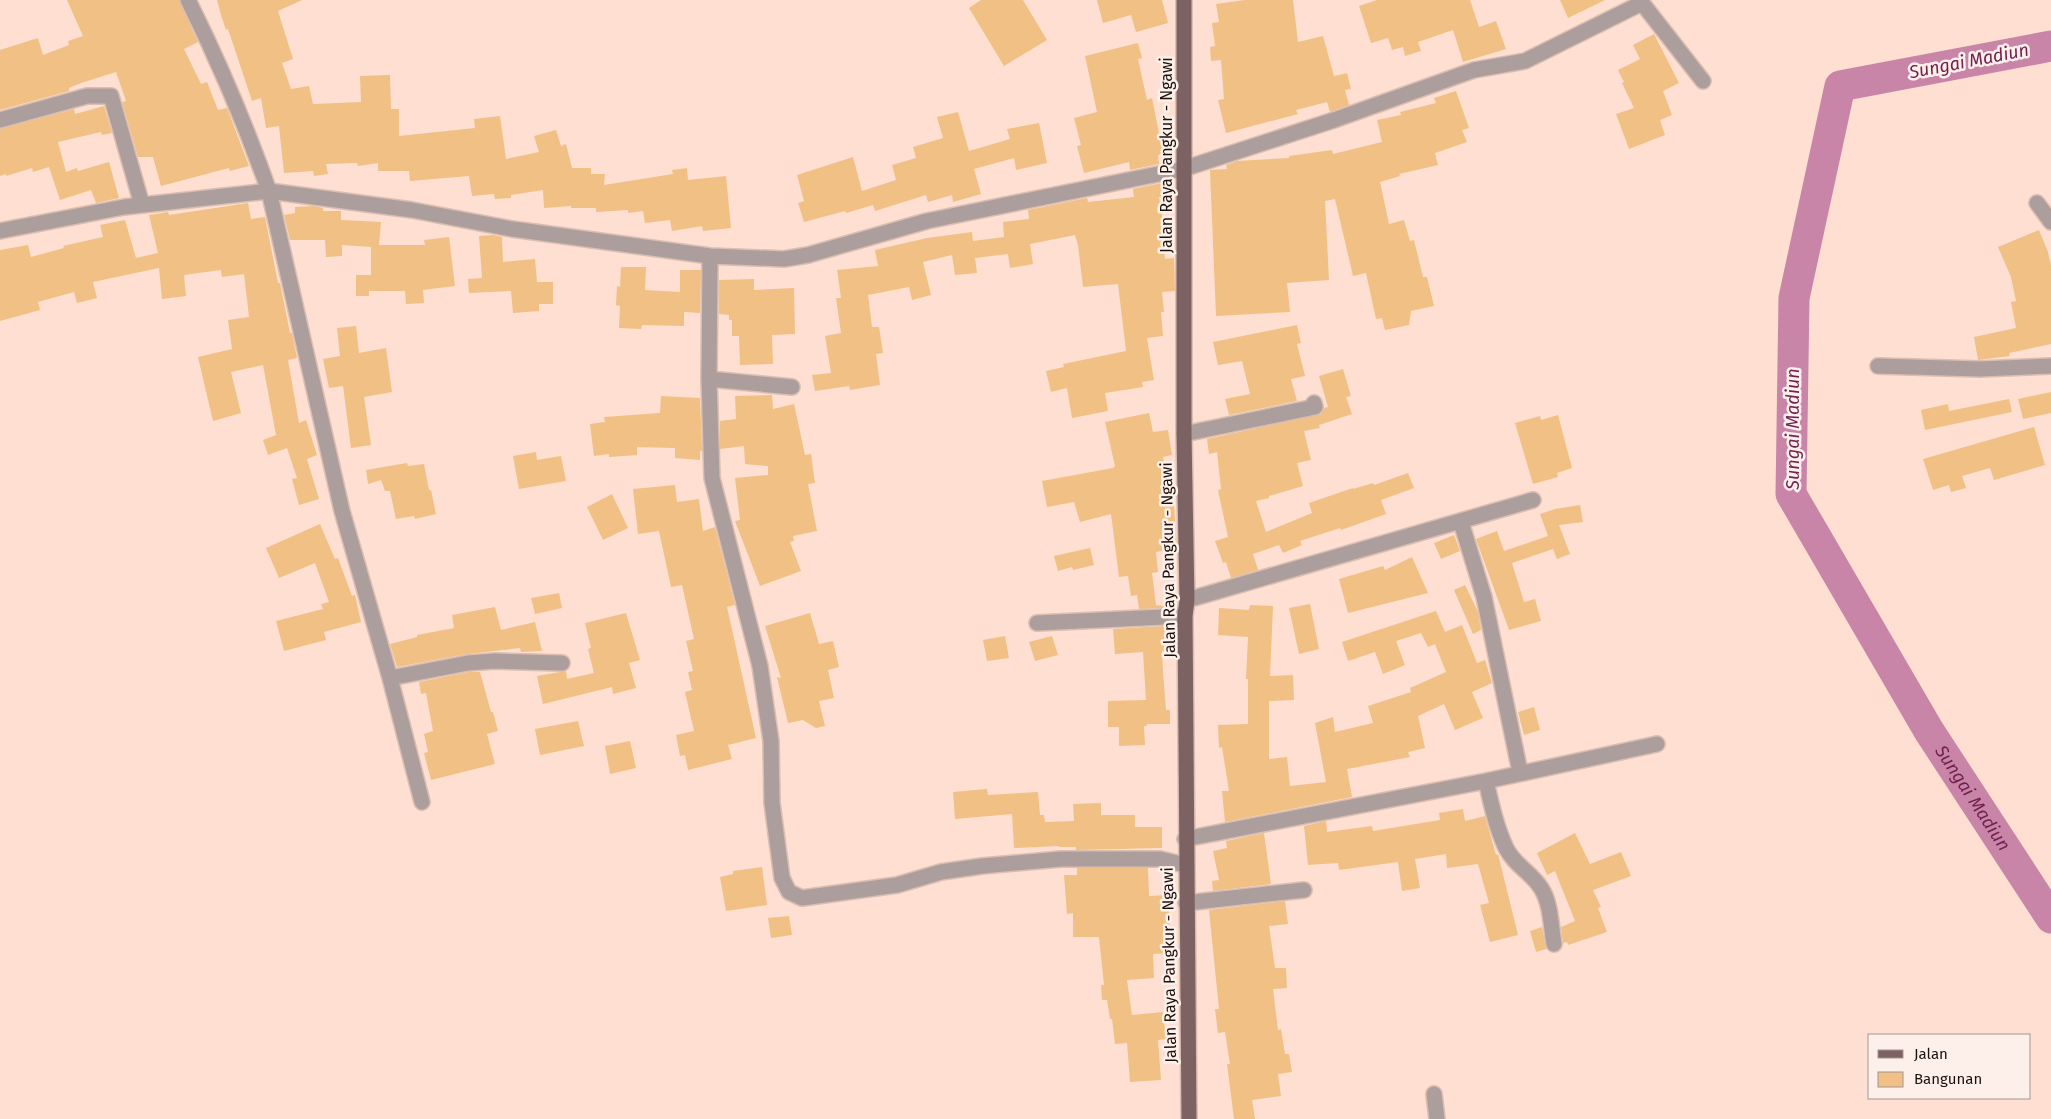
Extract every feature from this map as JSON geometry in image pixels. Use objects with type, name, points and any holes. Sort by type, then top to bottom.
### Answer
[{"type":"main road","name":"Jalan Raya Pangkur - Ngawi","points":[[1184,0],[1184,434],[1187,600],[1185,616],[1185,839],[1189,1119]]},
{"type":"street","points":[[188,0],[208,40],[252,143],[269,191],[342,511],[390,678],[422,802]]},
{"type":"street","points":[[0,231],[142,205],[269,191],[412,210],[530,232],[710,256],[784,259],[808,255],[927,221],[1183,169],[1334,120],[1474,70],[1525,61],[1641,1],[1703,81]]},
{"type":"street","points":[[0,120],[87,96],[111,96],[142,205]]},
{"type":"street","points":[[2037,203],[2051,222]]},
{"type":"street","points":[[710,256],[709,379],[712,478],[760,666],[771,741],[772,803],[782,878],[789,892],[802,898],[897,885],[941,872],[982,866],[1061,859],[1160,859],[1186,865]]},
{"type":"street","points":[[1878,366],[1980,368],[2051,366]]},
{"type":"street","points":[[709,379],[792,387]]},
{"type":"street","points":[[1184,434],[1315,407],[1314,403]]},
{"type":"street","points":[[1187,600],[1533,500]]},
{"type":"street","points":[[1461,522],[1484,597],[1520,772]]},
{"type":"street","points":[[1037,624],[1185,616]]},
{"type":"street","points":[[390,678],[468,662],[562,662]]},
{"type":"street","points":[[1185,839],[1486,781],[1520,772],[1657,744]]},
{"type":"street","points":[[1486,781],[1497,824],[1506,848],[1517,865],[1541,888],[1547,900],[1554,944]]},
{"type":"street","points":[[1186,903],[1304,890]]},
{"type":"street","points":[[1434,1094],[1437,1119]]},
{"type":"building","points":[[67,0],[179,0],[198,42],[184,49],[201,84],[207,82],[218,110],[227,108],[249,166],[230,171],[229,168],[161,186],[153,157],[138,157],[122,102],[126,101],[116,72],[81,83],[69,88],[69,91],[0,110],[0,50],[38,38],[43,55],[69,45],[68,41],[83,36]]},
{"type":"building","points":[[217,0],[302,0],[278,11],[293,59],[282,63],[291,89],[309,86],[313,104],[361,102],[360,76],[390,75],[391,109],[399,109],[399,136],[475,128],[474,119],[500,116],[506,159],[539,152],[534,136],[556,130],[561,146],[566,144],[572,168],[591,168],[591,174],[605,174],[604,185],[673,174],[672,170],[687,168],[688,180],[726,176],[731,228],[703,231],[702,226],[672,231],[670,220],[645,223],[643,211],[628,213],[628,210],[596,212],[596,208],[571,208],[571,206],[544,208],[543,190],[511,195],[511,198],[495,199],[494,194],[472,196],[469,176],[410,181],[409,171],[378,171],[378,163],[358,166],[357,163],[326,164],[328,174],[314,176],[313,171],[284,173],[279,126],[266,128],[261,98],[252,101]]},
{"type":"building","points":[[981,0],[1023,0],[1047,40],[1004,66],[969,8]]},
{"type":"building","points":[[1097,0],[1162,0],[1168,23],[1136,32],[1131,15],[1103,23]]},
{"type":"building","points":[[1245,0],[1293,0],[1298,42],[1323,36],[1334,76],[1347,73],[1351,89],[1345,90],[1349,105],[1330,112],[1327,102],[1296,110],[1298,114],[1226,133],[1218,100],[1224,99],[1221,60],[1211,61],[1210,47],[1215,46],[1212,23],[1219,22],[1216,4]]},
{"type":"building","points":[[1377,0],[1470,0],[1479,27],[1496,21],[1506,49],[1463,62],[1453,30],[1418,42],[1421,51],[1405,56],[1403,47],[1392,50],[1388,38],[1371,43],[1359,6]]},
{"type":"building","points":[[1560,0],[1605,0],[1568,18]]},
{"type":"building","points":[[1654,34],[1679,83],[1663,91],[1672,115],[1660,120],[1665,135],[1629,149],[1616,114],[1634,108],[1618,70],[1640,59],[1633,45]]},
{"type":"building","points":[[1138,43],[1142,58],[1138,59],[1147,100],[1152,98],[1163,153],[1158,155],[1159,164],[1130,170],[1129,162],[1084,173],[1077,146],[1081,145],[1074,118],[1097,112],[1085,56]]},
{"type":"building","points":[[1456,91],[1469,128],[1462,130],[1467,142],[1435,153],[1438,165],[1399,174],[1400,176],[1380,182],[1389,224],[1404,220],[1410,241],[1414,240],[1423,277],[1427,277],[1434,306],[1411,311],[1409,325],[1385,330],[1382,318],[1376,319],[1366,273],[1353,276],[1335,199],[1325,201],[1329,280],[1287,283],[1290,312],[1216,316],[1210,170],[1227,169],[1226,165],[1237,161],[1289,158],[1289,156],[1332,150],[1333,154],[1382,142],[1377,120],[1401,115],[1400,112],[1436,103],[1434,98]]},
{"type":"building","points":[[104,106],[112,133],[102,135],[101,132],[58,142],[66,172],[77,168],[78,171],[109,162],[119,198],[96,203],[91,190],[60,200],[49,167],[33,172],[32,168],[0,176],[0,129],[74,109],[75,114]]},
{"type":"building","points":[[958,112],[969,151],[1010,139],[1007,129],[1039,123],[1047,163],[1016,170],[1014,158],[974,169],[981,194],[953,202],[952,195],[928,202],[926,195],[875,211],[873,205],[804,222],[798,203],[804,201],[797,175],[853,157],[862,191],[896,180],[892,165],[916,158],[913,147],[943,138],[937,117]]},
{"type":"building","points":[[1162,183],[1164,197],[1159,197],[1163,222],[1161,222],[1165,259],[1174,258],[1175,291],[1162,292],[1164,312],[1161,312],[1163,336],[1147,338],[1154,380],[1142,382],[1143,387],[1105,393],[1108,411],[1072,418],[1067,388],[1051,392],[1046,371],[1064,367],[1063,364],[1126,351],[1118,284],[1083,287],[1075,235],[1030,244],[1033,264],[1010,268],[1008,254],[975,258],[977,273],[955,275],[952,255],[923,262],[931,295],[912,300],[909,287],[868,295],[872,327],[879,327],[883,353],[876,354],[880,385],[850,390],[849,386],[815,391],[812,375],[831,373],[825,336],[841,333],[836,298],[841,298],[837,270],[878,266],[875,250],[927,238],[972,232],[973,241],[1004,237],[1003,222],[1029,219],[1028,210],[1087,198],[1088,202],[1134,197],[1133,189]]},
{"type":"building","points":[[248,203],[251,219],[265,217],[278,283],[280,283],[297,358],[288,360],[299,423],[306,420],[317,455],[307,459],[319,499],[299,505],[292,479],[297,478],[287,448],[268,455],[263,440],[276,435],[263,365],[231,372],[241,413],[213,421],[208,400],[198,357],[232,349],[228,320],[249,317],[244,274],[222,277],[221,270],[184,275],[186,296],[162,299],[159,268],[93,282],[97,298],[77,303],[74,292],[38,302],[40,310],[0,321],[0,250],[28,245],[31,257],[64,248],[63,246],[103,237],[100,225],[125,220],[136,258],[158,253],[149,215],[168,212],[169,215]]},
{"type":"building","points":[[314,206],[323,208],[323,211],[341,211],[341,220],[381,222],[379,245],[425,245],[424,240],[449,237],[455,286],[423,290],[424,303],[406,304],[405,291],[369,291],[369,296],[356,296],[356,275],[371,275],[371,247],[342,245],[342,256],[326,257],[325,240],[290,240],[284,215],[295,213],[295,207]]},
{"type":"building","points":[[2039,230],[2048,252],[2051,266],[2051,344],[2009,353],[2010,356],[1978,360],[1974,337],[2016,328],[2011,302],[2016,301],[2011,277],[1998,247]]},
{"type":"building","points":[[493,235],[502,237],[503,262],[535,259],[537,282],[553,282],[553,304],[539,304],[539,311],[513,313],[511,291],[469,293],[468,279],[482,278],[479,236]]},
{"type":"building","points":[[621,267],[646,267],[645,290],[680,292],[680,270],[701,270],[700,313],[684,312],[684,326],[642,325],[641,329],[619,328],[620,306],[616,305],[617,286],[620,287]]},
{"type":"building","points":[[754,279],[754,290],[794,288],[795,334],[772,335],[773,364],[740,365],[739,336],[732,336],[732,320],[729,320],[729,315],[719,314],[719,280]]},
{"type":"building","points":[[1297,325],[1301,343],[1297,344],[1305,376],[1291,379],[1297,401],[1229,415],[1225,399],[1250,394],[1242,361],[1218,365],[1213,342]]},
{"type":"building","points":[[356,326],[359,353],[386,348],[392,392],[364,397],[371,445],[351,448],[343,386],[329,388],[323,359],[340,356],[337,328]]},
{"type":"building","points":[[1343,369],[1351,396],[1346,397],[1352,414],[1319,425],[1320,428],[1304,431],[1311,460],[1297,463],[1303,486],[1256,501],[1266,532],[1312,513],[1309,503],[1353,488],[1373,483],[1374,485],[1408,473],[1414,488],[1381,500],[1386,514],[1341,530],[1340,528],[1300,541],[1302,545],[1283,553],[1279,545],[1253,554],[1258,570],[1231,578],[1226,562],[1223,563],[1215,541],[1228,537],[1218,490],[1221,489],[1217,452],[1209,454],[1207,439],[1321,414],[1324,408],[1328,407],[1319,376]]},
{"type":"building","points":[[2051,392],[2051,413],[2023,419],[2018,399]]},
{"type":"building","points":[[772,395],[773,409],[794,404],[805,455],[811,454],[815,483],[808,484],[817,531],[793,536],[794,541],[790,542],[801,571],[760,586],[735,521],[740,520],[735,478],[768,475],[768,466],[745,464],[744,446],[720,449],[720,421],[736,419],[735,396]]},
{"type":"building","points":[[661,396],[700,398],[702,451],[700,451],[700,460],[675,458],[675,448],[637,447],[637,455],[609,457],[609,454],[594,456],[590,424],[605,422],[604,417],[660,413]]},
{"type":"building","points":[[2009,399],[2012,412],[1925,430],[1921,410],[1948,404],[1949,411]]},
{"type":"building","points":[[1149,413],[1153,432],[1168,430],[1172,455],[1163,457],[1174,505],[1177,548],[1156,552],[1158,572],[1152,573],[1155,605],[1164,606],[1164,608],[1139,609],[1137,595],[1131,596],[1128,576],[1119,577],[1111,514],[1080,522],[1074,502],[1047,507],[1042,481],[1113,468],[1115,466],[1105,422]]},
{"type":"building","points":[[1558,415],[1572,468],[1557,473],[1558,477],[1533,484],[1515,423],[1540,416],[1541,420]]},
{"type":"building","points":[[2034,427],[2045,465],[1994,480],[1990,468],[1962,476],[1966,488],[1951,492],[1949,485],[1933,490],[1923,459]]},
{"type":"building","points":[[536,452],[537,460],[561,456],[566,481],[519,489],[513,456]]},
{"type":"building","points":[[407,463],[408,466],[424,464],[436,514],[415,519],[414,516],[396,519],[390,491],[385,491],[381,480],[368,484],[366,470]]},
{"type":"building","points":[[675,485],[677,502],[699,499],[703,531],[715,527],[735,605],[727,607],[756,738],[728,745],[732,759],[688,770],[685,755],[680,756],[676,735],[694,731],[685,692],[692,690],[688,672],[693,671],[686,641],[694,639],[682,585],[671,587],[659,531],[638,534],[633,489]]},
{"type":"building","points":[[612,494],[628,528],[603,540],[587,507]]},
{"type":"building","points":[[1580,505],[1583,522],[1559,525],[1570,554],[1557,559],[1553,549],[1512,563],[1524,602],[1535,599],[1541,621],[1509,630],[1476,539],[1497,531],[1504,551],[1548,536],[1540,514],[1555,509]]},
{"type":"building","points":[[320,524],[335,559],[338,558],[352,596],[355,595],[361,622],[324,632],[326,640],[284,651],[276,621],[323,609],[321,604],[329,602],[315,563],[279,578],[266,548]]},
{"type":"building","points":[[1454,535],[1460,551],[1441,559],[1434,543]]},
{"type":"building","points":[[1090,548],[1094,565],[1073,570],[1072,567],[1058,571],[1054,556]]},
{"type":"building","points":[[1412,557],[1428,593],[1348,613],[1339,579],[1383,566],[1385,570]]},
{"type":"building","points":[[1465,585],[1478,612],[1481,630],[1473,634],[1454,590]]},
{"type":"building","points":[[559,593],[562,608],[535,614],[531,598]]},
{"type":"building","points":[[1310,604],[1319,649],[1299,654],[1289,608]]},
{"type":"building","points":[[1250,605],[1273,606],[1270,676],[1293,675],[1294,700],[1269,701],[1269,759],[1287,757],[1290,786],[1326,782],[1315,723],[1333,717],[1335,732],[1373,723],[1368,706],[1411,692],[1410,688],[1446,672],[1435,644],[1428,647],[1421,633],[1396,641],[1405,665],[1383,674],[1375,652],[1348,661],[1342,642],[1436,611],[1445,632],[1462,625],[1477,663],[1485,660],[1492,683],[1472,692],[1483,718],[1455,730],[1444,704],[1418,716],[1425,748],[1408,752],[1410,757],[1347,769],[1352,797],[1225,822],[1222,791],[1229,791],[1222,747],[1219,748],[1218,725],[1248,724],[1248,679],[1246,679],[1248,637],[1218,635],[1219,608],[1249,610]]},
{"type":"building","points":[[495,607],[501,630],[535,622],[542,651],[521,652],[520,648],[467,654],[397,667],[390,644],[417,637],[417,635],[454,628],[452,615]]},
{"type":"building","points":[[626,613],[640,660],[629,663],[636,688],[613,694],[612,687],[543,704],[537,676],[566,671],[567,679],[594,673],[588,649],[591,648],[585,623]]},
{"type":"building","points":[[810,613],[819,644],[833,641],[839,667],[828,670],[834,698],[819,701],[825,726],[816,728],[803,720],[788,723],[777,677],[781,678],[765,626]]},
{"type":"building","points":[[1165,626],[1167,651],[1162,651],[1163,672],[1166,710],[1170,710],[1170,724],[1147,724],[1147,726],[1144,726],[1145,745],[1119,746],[1119,727],[1108,727],[1108,701],[1146,700],[1143,652],[1115,654],[1113,629]]},
{"type":"building","points":[[1005,636],[1009,658],[987,661],[983,640]]},
{"type":"building","points":[[1052,636],[1058,655],[1035,661],[1029,642]]},
{"type":"building","points":[[469,672],[480,672],[491,712],[493,712],[498,731],[487,734],[495,764],[431,780],[424,753],[428,752],[424,734],[433,731],[426,693],[421,694],[419,682]]},
{"type":"building","points":[[1534,707],[1540,730],[1524,735],[1518,712]]},
{"type":"building","points":[[578,721],[584,746],[540,755],[535,729]]},
{"type":"building","points":[[630,741],[636,768],[610,774],[605,746]]},
{"type":"building","points":[[987,789],[988,795],[1038,792],[1040,815],[1044,815],[1045,822],[1074,821],[1073,804],[1101,803],[1101,815],[1135,815],[1135,827],[1162,827],[1162,848],[1076,850],[1076,847],[1059,846],[1014,848],[1012,814],[955,819],[953,792]]},
{"type":"building","points":[[1463,809],[1465,821],[1485,816],[1496,855],[1498,854],[1518,935],[1490,942],[1480,905],[1489,903],[1478,864],[1447,868],[1446,854],[1415,859],[1420,888],[1402,891],[1398,862],[1339,870],[1338,863],[1308,865],[1304,826],[1326,821],[1327,832],[1372,826],[1373,831],[1440,820],[1439,813]]},
{"type":"building","points":[[1264,833],[1271,884],[1213,891],[1212,881],[1219,880],[1213,851],[1227,848],[1226,841]]},
{"type":"building","points":[[1575,833],[1590,864],[1621,852],[1631,876],[1593,890],[1601,907],[1598,908],[1607,932],[1568,945],[1567,942],[1563,943],[1561,927],[1575,921],[1555,871],[1547,875],[1537,853]]},
{"type":"building","points":[[762,867],[767,905],[726,911],[720,877],[733,874],[733,871]]},
{"type":"building","points":[[1077,868],[1148,868],[1149,896],[1168,895],[1171,953],[1153,954],[1154,978],[1127,980],[1132,1015],[1163,1012],[1166,1039],[1158,1040],[1161,1080],[1130,1082],[1127,1043],[1115,1044],[1112,1019],[1110,1019],[1107,1000],[1102,1000],[1101,985],[1104,985],[1099,937],[1073,937],[1073,913],[1067,914],[1064,875],[1077,875]]},
{"type":"building","points":[[1285,901],[1288,924],[1269,926],[1275,968],[1286,968],[1287,988],[1273,989],[1278,1030],[1281,1029],[1285,1054],[1289,1054],[1292,1072],[1278,1074],[1281,1096],[1252,1100],[1255,1119],[1234,1119],[1227,1064],[1230,1064],[1225,1032],[1218,1033],[1215,1009],[1219,1009],[1209,910]]},
{"type":"building","points":[[789,916],[792,935],[771,938],[768,918]]},
{"type":"building","points":[[1542,927],[1546,949],[1536,952],[1530,931]]},
{"type":"waterway","name":"Sungai Madiun","points":[[2051,46],[1840,86],[1794,298],[1791,494],[1929,731],[2051,918]]}]
